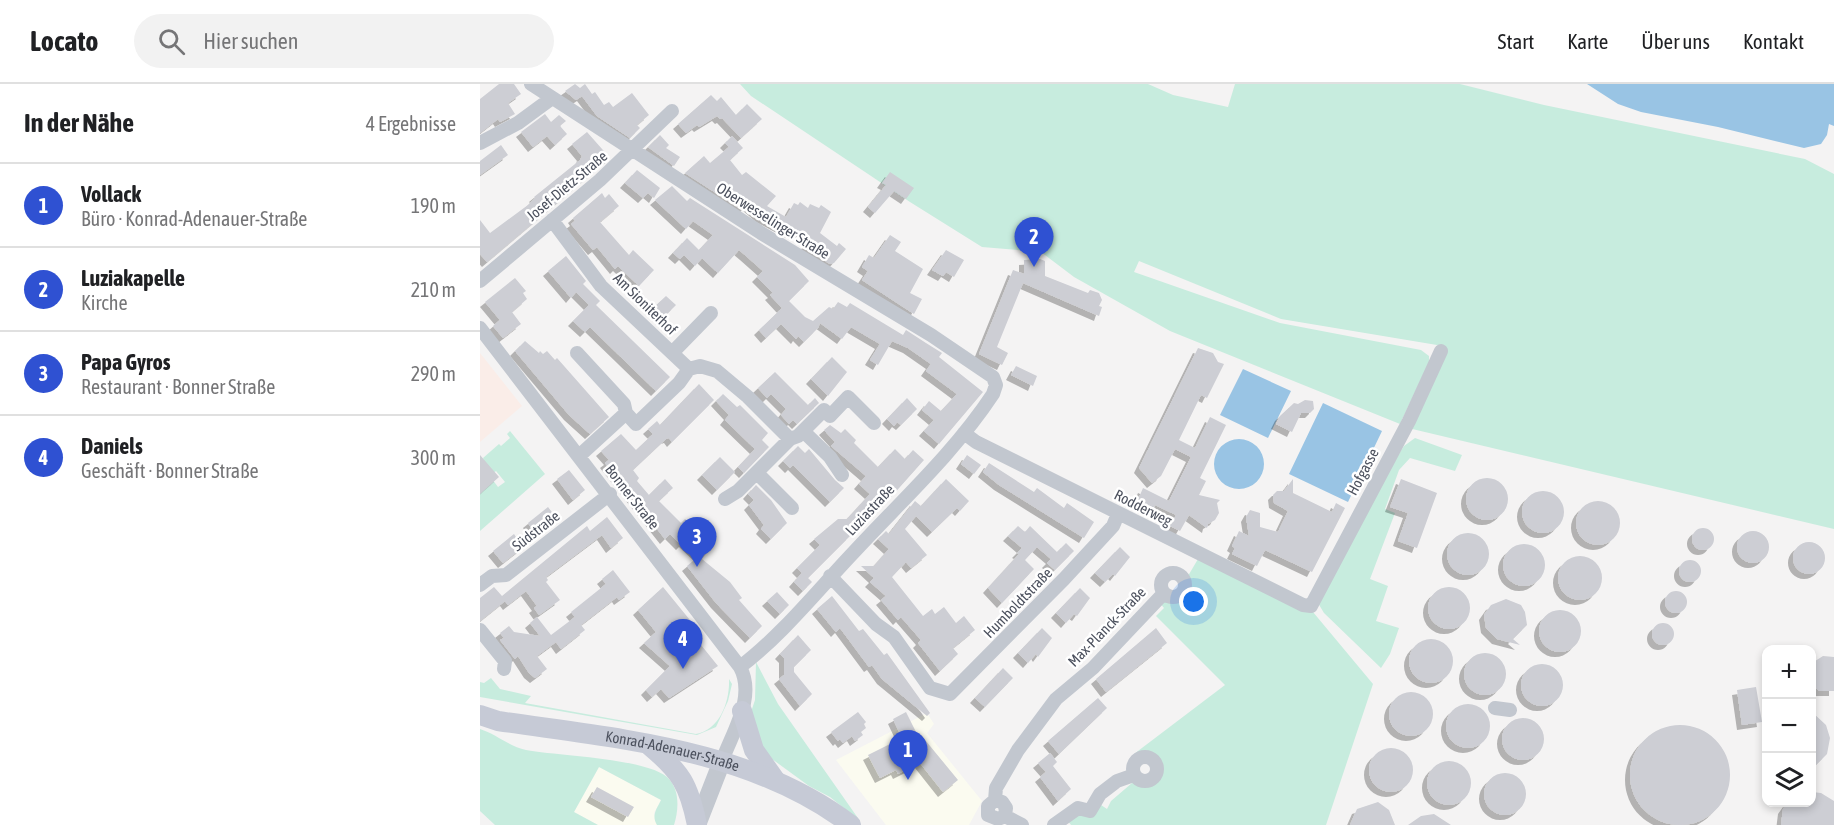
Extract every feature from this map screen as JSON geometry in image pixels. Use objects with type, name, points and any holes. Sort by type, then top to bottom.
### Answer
[{"type":"main road","points":[[742,711],[754,750],[776,781]]},
{"type":"main road","name":"Konrad-Adenauer-Straße","points":[[480,715],[498,721],[648,744],[723,761],[776,781],[851,825]]},
{"type":"main road","points":[[648,744],[680,774],[689,789],[697,825]]},
{"type":"street","name":"Oberwesselinger Straße","points":[[531,84],[841,283],[980,366]]},
{"type":"street","points":[[480,143],[518,123],[552,99]]},
{"type":"street","name":"Josef-Dietz-Straße","points":[[480,281],[633,151],[672,111]]},
{"type":"street","name":"Am Sioniterhof","points":[[552,220],[601,286],[689,369]]},
{"type":"street","name":"Am Sioniterhof","points":[[672,353],[711,313]]},
{"type":"street","name":"Bonner Straße","points":[[480,328],[610,494],[740,667],[746,686],[742,711],[723,761]]},
{"type":"street","name":"Hofgasse","points":[[1311,606],[1409,421],[1441,351]]},
{"type":"street","points":[[577,353],[624,404],[626,413],[636,424],[679,383],[689,369],[700,366],[717,371],[748,397],[790,439]]},
{"type":"street","name":"Luziastraße","points":[[740,667],[754,656],[964,433],[987,403],[996,385],[993,376],[980,366]]},
{"type":"street","points":[[725,499],[738,491],[790,439],[824,410],[830,416],[848,397],[874,423]]},
{"type":"street","points":[[579,456],[626,413]]},
{"type":"street","points":[[802,431],[830,457],[842,475]]},
{"type":"street","name":"Rodderweg","points":[[964,433],[976,442],[1118,514],[1303,605],[1311,606]]},
{"type":"street","points":[[757,473],[792,508]]},
{"type":"street","name":"Südstraße","points":[[480,585],[492,576],[506,575],[610,494]]},
{"type":"street","name":"Humboldtstraße","points":[[830,576],[876,624],[894,637],[930,688],[950,694],[957,690],[1113,526],[1118,514]]},
{"type":"street","name":"Max-Planck-Straße","points":[[1005,816],[984,820],[988,806],[995,800],[996,788],[1018,750],[1056,699],[1093,668],[1164,594]]},
{"type":"street","points":[[480,630],[505,662],[504,669]]},
{"type":"street","points":[[1495,708],[1510,710]]},
{"type":"street","points":[[697,825],[723,761]]},
{"type":"street","points":[[1054,825],[1078,808],[1090,811],[1100,794],[1117,781],[1134,775]]},
{"type":"street","points":[[995,800],[1005,804],[1005,816],[1022,825]]},
{"type":"shaded area","points":[[480,353],[522,406],[480,442]]},
{"type":"shaded area","points":[[927,713],[934,724],[927,733],[982,801],[969,825],[886,825],[836,760]]},
{"type":"shaded area","points":[[599,767],[661,800],[654,813],[657,825],[598,825],[574,812]]},
{"type":"green space","points":[[740,84],[1148,84],[1173,95],[1228,107],[1235,84],[1460,84],[1544,105],[1805,159],[1834,174],[1834,529],[1408,428],[1443,346],[1281,319],[1139,261],[1134,272],[1280,323],[1421,350],[1429,356],[1429,362],[1400,424],[1170,331],[1074,277],[1041,252],[982,247],[751,96]]},
{"type":"green space","points":[[510,431],[545,474],[480,531],[480,494],[492,479],[498,487],[505,482],[496,471],[490,476],[483,458],[510,438],[507,434]]},
{"type":"green space","points":[[1415,438],[1462,455],[1455,471],[1410,458],[1399,470],[1385,509],[1395,513],[1370,579],[1388,586],[1376,621],[1399,628],[1390,654],[1381,668],[1324,613],[1318,603],[1392,465],[1404,446]]},
{"type":"green space","points":[[1198,559],[1313,612],[1373,684],[1326,825],[1071,825],[1067,820],[1102,797],[1101,805],[1107,809],[1111,801],[1132,783],[1145,786],[1156,782],[1161,768],[1157,759],[1148,753],[1135,756],[1134,754],[1225,685],[1156,616],[1164,608],[1159,602],[1163,600],[1177,603],[1187,595],[1190,588],[1188,576]]},
{"type":"green space","points":[[756,662],[778,704],[860,821],[761,749],[751,712],[755,700]]},
{"type":"green space","points":[[491,678],[500,689],[531,696],[525,703],[696,734],[711,727],[717,721],[728,696],[729,679],[732,684],[728,701],[716,727],[697,735],[480,697],[480,682],[484,683]]},
{"type":"green space","points":[[480,729],[526,750],[621,762],[656,771],[667,777],[676,793],[677,812],[674,825],[657,825],[655,815],[661,800],[599,767],[574,812],[598,825],[495,825],[480,811]]},
{"type":"water","points":[[1587,84],[1834,84],[1834,126],[1829,124],[1827,135],[1821,144],[1804,148],[1718,127],[1641,112],[1618,104]]},
{"type":"water","points":[[1243,369],[1291,391],[1268,438],[1220,415]]},
{"type":"water","points":[[1323,403],[1382,431],[1348,502],[1289,474]]},
{"type":"water","points":[[1239,439],[1257,446],[1264,464],[1257,482],[1239,489],[1221,482],[1214,464],[1221,446]]},
{"type":"building","points":[[499,84],[514,84],[521,94],[508,103],[515,114],[500,122],[498,119],[480,133],[480,99]]},
{"type":"building","points":[[575,84],[580,88],[585,84],[592,94],[595,92],[604,105],[609,102],[613,107],[632,93],[649,115],[637,125],[640,128],[630,138],[597,116],[582,96],[576,100],[565,91]]},
{"type":"building","points":[[711,95],[717,101],[721,97],[736,115],[747,104],[762,119],[741,138],[722,118],[717,116],[686,133],[678,124]]},
{"type":"building","points":[[545,114],[551,122],[559,115],[566,121],[560,126],[567,134],[555,145],[547,136],[533,147],[521,132]]},
{"type":"building","points":[[587,132],[610,158],[487,262],[480,254],[480,220],[490,233],[528,205],[534,197],[580,160],[582,156],[572,144]]},
{"type":"building","points":[[660,135],[669,145],[666,148],[680,157],[674,166],[648,147]]},
{"type":"building","points":[[732,136],[743,148],[730,160],[742,175],[746,172],[776,196],[767,206],[786,217],[794,203],[798,205],[800,202],[808,208],[810,204],[819,208],[821,205],[831,212],[820,233],[837,246],[839,243],[846,249],[834,263],[830,264],[804,248],[809,240],[793,230],[791,233],[761,217],[747,205],[742,210],[685,173],[704,156],[710,163],[729,147],[725,143]]},
{"type":"building","points":[[501,145],[508,155],[480,175],[480,161]]},
{"type":"building","points":[[637,170],[660,188],[654,198],[648,193],[643,198],[625,183]]},
{"type":"building","points":[[890,172],[914,188],[906,199],[894,191],[875,213],[868,207],[886,185],[882,183]]},
{"type":"building","points":[[672,186],[687,201],[690,198],[795,265],[809,281],[789,301],[805,317],[813,321],[829,307],[833,309],[838,302],[847,307],[850,303],[903,335],[906,330],[942,353],[939,357],[983,392],[939,444],[924,431],[934,420],[922,410],[929,401],[941,411],[957,394],[926,371],[931,364],[908,348],[892,341],[878,365],[870,360],[880,344],[851,327],[842,339],[820,323],[804,342],[798,336],[796,339],[781,324],[766,338],[759,330],[782,308],[770,295],[773,293],[757,277],[763,271],[739,250],[718,273],[702,258],[695,266],[684,255],[680,259],[673,253],[687,238],[699,250],[713,235],[693,221],[686,229],[655,200]]},
{"type":"building","points":[[602,193],[605,198],[609,194],[619,206],[600,222],[629,255],[633,250],[654,270],[639,286],[618,266],[615,269],[597,247],[593,250],[571,224],[575,221],[573,218]]},
{"type":"building","points":[[890,235],[901,242],[895,251],[923,269],[910,293],[922,299],[914,314],[862,280],[868,271],[862,267],[869,255],[874,258]]},
{"type":"building","points":[[946,250],[964,260],[954,277],[946,272],[943,276],[932,270]]},
{"type":"building","points":[[566,256],[586,281],[583,284],[600,301],[596,305],[670,377],[656,391],[590,327],[585,332],[573,321],[589,305],[576,292],[571,298],[548,271]]},
{"type":"building","points":[[1024,260],[1045,261],[1045,276],[1088,293],[1090,290],[1099,293],[1102,300],[1099,306],[1102,307],[1099,316],[1023,283],[997,347],[1008,353],[1002,365],[979,354],[1013,270],[1024,274]]},
{"type":"building","points":[[515,278],[526,291],[523,293],[527,299],[512,312],[521,324],[503,338],[493,326],[500,320],[485,302]]},
{"type":"building","points":[[666,296],[676,305],[663,318],[653,308]]},
{"type":"building","points":[[525,341],[539,353],[540,351],[543,354],[547,351],[555,360],[557,358],[609,417],[590,434],[569,415],[515,351]]},
{"type":"building","points":[[1198,348],[1213,353],[1218,362],[1224,364],[1207,398],[1201,395],[1179,440],[1195,448],[1210,417],[1226,425],[1200,478],[1206,481],[1199,495],[1220,500],[1217,503],[1219,513],[1207,528],[1189,515],[1180,531],[1170,526],[1176,515],[1155,505],[1153,510],[1137,502],[1143,488],[1169,501],[1191,457],[1175,449],[1161,476],[1152,483],[1139,468]]},
{"type":"building","points":[[832,357],[847,372],[828,396],[811,379]]},
{"type":"building","points":[[1016,366],[1037,376],[1033,386],[1011,375]]},
{"type":"building","points":[[775,372],[808,405],[815,398],[819,403],[797,424],[793,420],[789,424],[781,415],[786,409],[771,394],[767,398],[758,388]]},
{"type":"building","points":[[699,384],[714,400],[672,442],[669,438],[666,439],[633,470],[639,478],[637,481],[649,495],[665,479],[673,488],[659,501],[681,523],[685,519],[692,525],[697,520],[705,529],[703,530],[711,538],[705,545],[710,549],[702,559],[730,582],[742,598],[739,600],[762,626],[750,638],[716,603],[687,566],[699,556],[684,542],[681,545],[670,534],[665,539],[605,463],[609,460],[601,451],[621,434],[636,450],[653,434],[648,429],[657,421],[660,425]]},
{"type":"building","points":[[723,394],[737,407],[740,405],[768,433],[762,440],[769,447],[744,473],[738,467],[755,449],[725,420],[729,415],[716,401]]},
{"type":"building","points":[[907,398],[917,409],[901,425],[897,422],[894,426],[887,419]]},
{"type":"building","points":[[1305,400],[1313,401],[1314,409],[1310,413],[1301,413],[1292,432],[1276,424],[1280,416],[1294,403],[1298,404]]},
{"type":"building","points":[[830,425],[841,433],[845,429],[856,440],[854,443],[878,467],[895,449],[905,459],[913,450],[924,460],[883,506],[880,504],[849,532],[851,535],[808,578],[812,582],[803,591],[794,582],[802,573],[797,568],[820,545],[814,539],[838,519],[847,519],[870,494],[859,484],[866,476],[831,446],[835,442],[824,430]]},
{"type":"building","points":[[798,446],[805,453],[809,449],[844,488],[830,502],[793,465],[790,468],[783,461]]},
{"type":"building","points":[[480,455],[499,477],[480,494]]},
{"type":"building","points":[[967,455],[981,465],[974,474],[961,464]]},
{"type":"building","points":[[720,457],[735,472],[717,490],[702,475]]},
{"type":"building","points":[[989,463],[1034,492],[1037,488],[1064,508],[1067,503],[1094,522],[1084,538],[999,485],[983,472]]},
{"type":"building","points":[[569,470],[585,490],[573,500],[557,479]]},
{"type":"building","points":[[1487,478],[1502,484],[1508,499],[1502,514],[1487,520],[1472,514],[1466,499],[1472,484]]},
{"type":"building","points":[[946,479],[969,501],[960,511],[957,508],[932,532],[916,516],[905,529],[927,555],[911,568],[906,562],[892,577],[923,616],[932,609],[935,614],[944,607],[956,623],[964,616],[975,630],[953,648],[958,654],[940,671],[918,643],[921,640],[901,617],[898,620],[881,600],[886,596],[870,582],[874,578],[861,566],[874,566],[889,549],[878,539],[886,531],[889,534],[915,501],[921,506]]},
{"type":"building","points":[[1293,479],[1293,493],[1332,512],[1336,503],[1345,508],[1312,572],[1265,550],[1257,566],[1232,554],[1235,548],[1232,546],[1239,531],[1249,536],[1246,517],[1250,510],[1260,513],[1260,527],[1278,532],[1288,511],[1274,503],[1273,495],[1277,491],[1284,491]]},
{"type":"building","points":[[1401,479],[1437,493],[1417,548],[1398,541],[1408,513],[1390,507]]},
{"type":"building","points":[[756,485],[771,500],[787,523],[771,539],[761,529],[764,525],[749,505],[754,500],[748,494]]},
{"type":"building","points":[[1543,491],[1551,492],[1558,497],[1563,504],[1563,520],[1558,527],[1551,532],[1543,533],[1535,532],[1528,527],[1523,520],[1522,512],[1523,504],[1528,497],[1535,492]]},
{"type":"building","points":[[1598,501],[1613,508],[1620,523],[1613,538],[1598,545],[1583,538],[1576,523],[1583,508]]},
{"type":"building","points":[[548,507],[558,520],[503,563],[493,551],[514,534],[518,540],[532,529],[528,523]]},
{"type":"building","points":[[607,517],[623,538],[611,548],[602,535],[546,577],[548,580],[546,582],[560,600],[539,615],[534,608],[537,606],[526,591],[508,605],[505,601],[480,621],[480,598],[494,587],[502,596],[587,526],[590,531]]},
{"type":"building","points":[[1018,526],[1025,532],[1030,526],[1057,552],[1066,543],[1074,551],[1055,570],[1047,563],[1051,559],[1037,547],[1025,560],[1034,569],[1002,603],[988,588],[1022,548],[1008,536]]},
{"type":"building","points":[[1703,528],[1713,535],[1714,539],[1707,549],[1703,550],[1693,543],[1692,539],[1699,529]]},
{"type":"building","points":[[1753,531],[1764,536],[1769,547],[1764,558],[1753,563],[1742,558],[1737,547],[1742,536]]},
{"type":"building","points":[[1468,533],[1476,534],[1483,539],[1488,546],[1488,562],[1483,569],[1476,574],[1468,575],[1460,574],[1453,569],[1448,562],[1447,554],[1448,546],[1453,539],[1460,534]]},
{"type":"building","points":[[1809,542],[1820,547],[1825,558],[1820,569],[1809,574],[1798,569],[1793,558],[1798,547]]},
{"type":"building","points":[[1524,544],[1539,550],[1545,565],[1539,580],[1524,586],[1509,580],[1503,565],[1509,550]]},
{"type":"building","points":[[1120,547],[1130,557],[1115,576],[1113,574],[1105,582],[1095,573]]},
{"type":"building","points":[[1580,556],[1595,563],[1602,578],[1595,593],[1580,600],[1565,593],[1558,578],[1565,563]]},
{"type":"building","points":[[1690,560],[1698,563],[1701,571],[1698,579],[1690,582],[1682,579],[1679,571],[1682,563]]},
{"type":"building","points":[[613,570],[630,592],[619,600],[617,597],[581,625],[585,630],[561,649],[556,642],[537,656],[547,669],[535,678],[518,656],[515,659],[500,640],[504,638],[500,633],[509,626],[514,632],[540,636],[530,623],[537,617],[551,635],[575,617],[571,612],[606,584],[602,579]]},
{"type":"building","points":[[663,587],[694,625],[689,630],[718,666],[669,698],[661,689],[652,697],[646,690],[670,666],[644,643],[656,632],[638,610]]},
{"type":"building","points":[[1449,587],[1457,588],[1464,593],[1469,600],[1469,616],[1464,623],[1457,628],[1449,629],[1441,628],[1434,623],[1429,616],[1428,608],[1429,600],[1434,593],[1441,588]]},
{"type":"building","points":[[1080,588],[1090,598],[1077,616],[1074,614],[1066,623],[1056,613]]},
{"type":"building","points":[[1676,591],[1684,594],[1687,602],[1684,610],[1676,613],[1668,610],[1665,602],[1668,594]]},
{"type":"building","points":[[777,592],[789,605],[780,614],[767,601]]},
{"type":"building","points":[[832,596],[859,631],[863,629],[884,655],[887,653],[930,713],[927,716],[882,679],[872,665],[869,667],[840,628],[836,632],[817,609]]},
{"type":"building","points":[[1506,599],[1521,605],[1525,612],[1527,625],[1513,639],[1520,645],[1497,639],[1486,628],[1484,615],[1491,605]]},
{"type":"building","points":[[1560,610],[1575,616],[1581,631],[1575,646],[1560,652],[1545,646],[1539,631],[1545,616]]},
{"type":"building","points":[[1663,623],[1673,630],[1674,634],[1667,644],[1663,645],[1653,638],[1652,634],[1659,624]]},
{"type":"building","points":[[1042,628],[1052,638],[1038,657],[1036,654],[1028,663],[1018,653]]},
{"type":"building","points":[[1156,628],[1167,643],[1106,692],[1096,679]]},
{"type":"building","points":[[798,635],[811,650],[794,667],[794,672],[812,694],[800,706],[779,679],[784,675],[784,658],[780,654]]},
{"type":"building","points":[[1431,639],[1447,645],[1453,661],[1447,677],[1431,683],[1415,677],[1409,661],[1415,645]]},
{"type":"building","points":[[1485,653],[1493,654],[1500,659],[1505,666],[1505,682],[1500,689],[1493,694],[1485,695],[1477,694],[1470,689],[1465,682],[1464,674],[1465,666],[1470,659],[1477,654]]},
{"type":"building","points":[[1823,656],[1834,657],[1834,691],[1819,691],[1816,688],[1816,660]]},
{"type":"building","points":[[1542,664],[1557,670],[1563,685],[1557,700],[1542,706],[1527,700],[1521,685],[1527,670]]},
{"type":"building","points":[[1003,668],[1013,678],[985,707],[975,698]]},
{"type":"building","points":[[1756,687],[1762,722],[1742,725],[1737,690]]},
{"type":"building","points":[[1411,692],[1427,698],[1433,714],[1427,730],[1411,736],[1395,730],[1389,714],[1395,698]]},
{"type":"building","points":[[1098,698],[1107,708],[1059,754],[1048,741]]},
{"type":"building","points":[[1468,704],[1484,710],[1490,726],[1484,742],[1468,748],[1452,742],[1446,726],[1452,710]]},
{"type":"building","points":[[858,712],[866,722],[864,724],[866,728],[861,732],[863,735],[855,741],[852,736],[843,743],[840,739],[838,741],[831,732]]},
{"type":"building","points":[[906,712],[918,736],[921,735],[958,780],[943,792],[920,763],[898,774],[896,770],[880,778],[868,755],[902,738],[893,719]]},
{"type":"building","points":[[1816,716],[1826,725],[1830,738],[1827,754],[1816,765]]},
{"type":"building","points":[[1523,718],[1531,719],[1538,724],[1543,731],[1543,747],[1538,754],[1531,759],[1523,760],[1515,759],[1508,754],[1503,747],[1502,739],[1503,731],[1508,724],[1515,719]]},
{"type":"building","points":[[1680,725],[1708,733],[1722,747],[1730,775],[1722,803],[1708,817],[1680,825],[1652,817],[1638,803],[1630,775],[1638,747],[1652,733]]},
{"type":"building","points":[[1391,748],[1407,754],[1413,770],[1407,786],[1391,792],[1375,786],[1369,770],[1375,754]]},
{"type":"building","points":[[1050,753],[1057,762],[1053,766],[1071,789],[1058,801],[1040,777],[1046,772],[1038,763]]},
{"type":"building","points":[[1449,761],[1465,767],[1471,783],[1465,799],[1449,805],[1433,799],[1427,783],[1433,767]]},
{"type":"building","points":[[1505,773],[1513,774],[1520,779],[1525,786],[1525,802],[1520,809],[1513,814],[1505,815],[1497,814],[1490,809],[1485,802],[1484,794],[1485,786],[1490,779],[1497,774]]},
{"type":"building","points":[[597,787],[634,807],[628,817],[591,797]]},
{"type":"building","points":[[1816,792],[1821,793],[1834,801],[1834,825],[1781,825],[1784,807],[1816,807]]},
{"type":"building","points":[[1378,802],[1389,810],[1395,825],[1350,825],[1357,809]]},
{"type":"building","points":[[1434,814],[1451,825],[1408,825],[1421,816]]},
{"type":"place","name":"Luziakapelle","points":[[1034,267]]},
{"type":"place","name":"Papa Gyros","points":[[697,567]]},
{"type":"place","name":"Daniels","points":[[683,669]]},
{"type":"place","name":"Vollack","points":[[908,780]]}]
